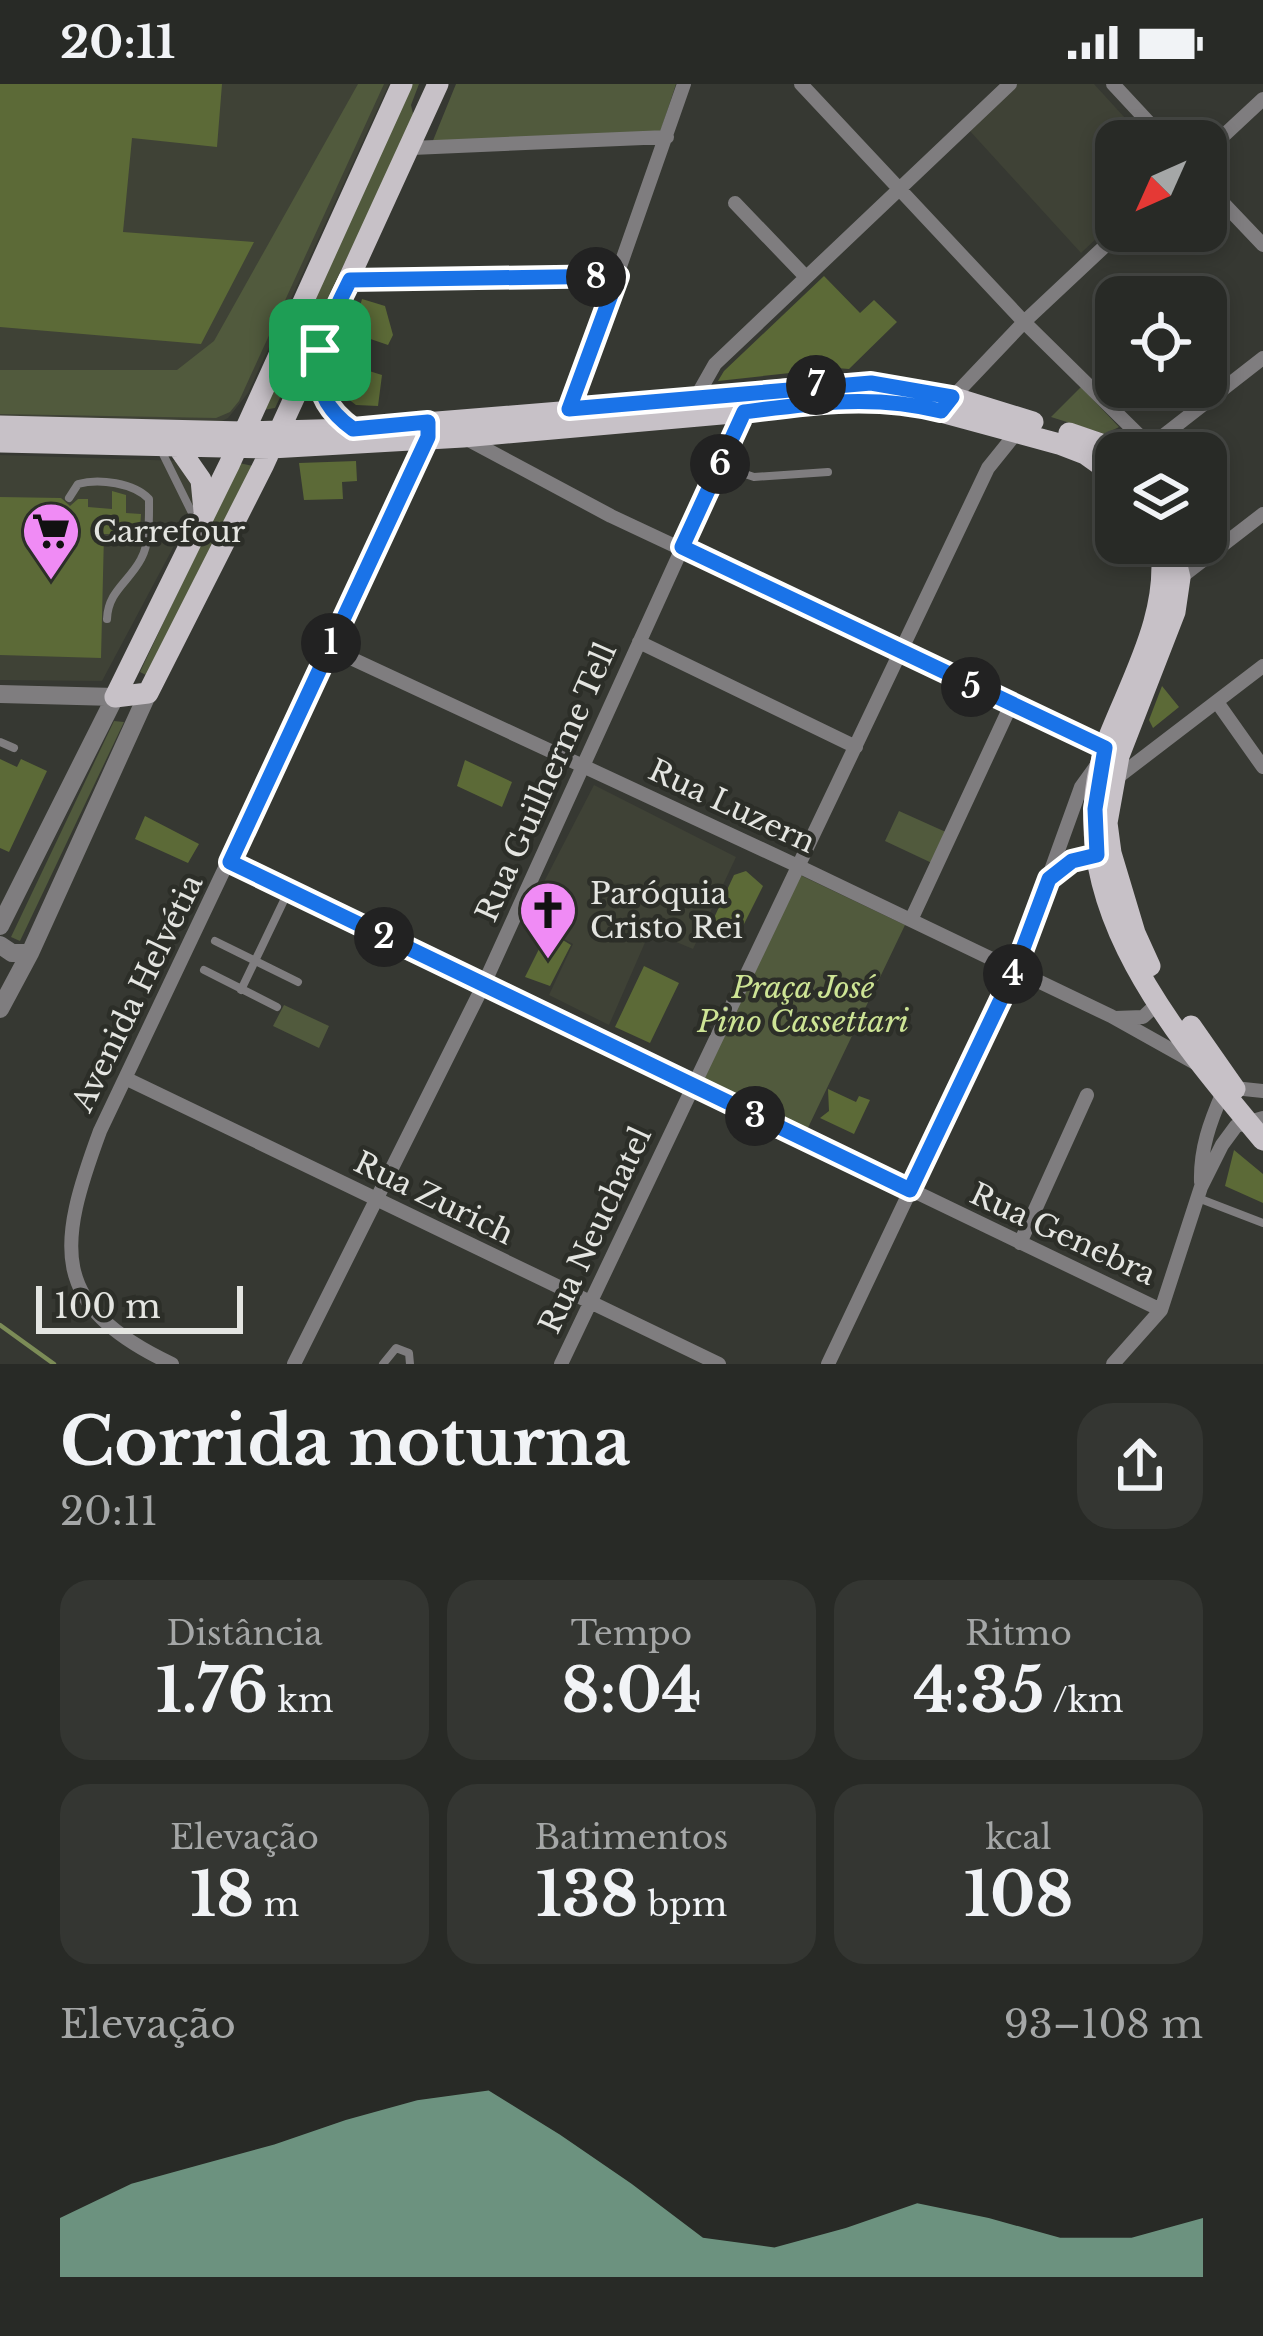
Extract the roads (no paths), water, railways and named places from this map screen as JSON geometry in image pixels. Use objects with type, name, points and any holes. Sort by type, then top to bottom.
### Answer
[{"type":"main road","points":[[115,698],[201,524],[402,84]]},
{"type":"main road","points":[[115,698],[148,693],[412,148],[434,84]]},
{"type":"main road","points":[[322,339],[320,391],[336,417],[353,429]]},
{"type":"main road","points":[[0,442],[169,447],[428,430],[569,409],[871,383],[1062,430],[1095,445]]},
{"type":"main road","points":[[274,439],[353,429],[428,430],[463,436],[843,399],[946,404],[1095,461]]},
{"type":"main road","points":[[0,426],[240,440]]},
{"type":"main road","points":[[169,447],[201,480],[201,524]]},
{"type":"main road","points":[[1164,564],[1152,627],[1104,753],[1095,809],[1097,855],[1120,938],[1158,1003],[1202,1066],[1259,1124]]},
{"type":"main road","points":[[1177,564],[1180,578],[1175,613],[1136,709],[1114,780],[1107,823],[1111,854],[1135,933],[1160,984],[1228,1090]]},
{"type":"street","points":[[569,409],[684,84]]},
{"type":"street","points":[[801,84],[1134,432]]},
{"type":"street","points":[[694,400],[715,364],[804,275],[1010,84]]},
{"type":"street","points":[[1113,84],[1146,120]]},
{"type":"street","points":[[1227,132],[1263,99]]},
{"type":"street","points":[[412,148],[667,137]]},
{"type":"street","points":[[735,203],[804,275]]},
{"type":"street","points":[[1227,206],[1263,245]]},
{"type":"street","points":[[946,404],[1099,252]]},
{"type":"street","points":[[350,280],[618,276]]},
{"type":"street","points":[[1167,432],[1263,358]]},
{"type":"street","name":"Rua Guilherme Tell","points":[[294,1364],[483,986],[744,412]]},
{"type":"street","name":"Rua Neuchatel","points":[[988,469],[989,424]]},
{"type":"street","points":[[1124,432],[1129,424]]},
{"type":"street","name":"Avenida Helvétia","points":[[172,1364],[116,1332],[88,1298],[70,1262],[71,1220],[78,1191],[100,1131],[230,862],[428,430]]},
{"type":"street","name":"Rua Neuchatel","points":[[561,1364],[988,469],[1017,432]]},
{"type":"street","points":[[463,436],[551,487],[901,651],[1104,753],[1082,787],[1015,970],[828,1364]]},
{"type":"street","points":[[1180,578],[1263,514]]},
{"type":"street","points":[[639,642],[856,747]]},
{"type":"street","name":"Rua Luzern","points":[[328,648],[911,920],[1111,1016],[1202,1066]]},
{"type":"street","points":[[1114,780],[1263,666]]},
{"type":"street","points":[[3,992],[30,952],[148,693]]},
{"type":"street","points":[[0,694],[115,698],[0,926]]},
{"type":"street","points":[[1217,703],[1263,767]]},
{"type":"street","points":[[911,920],[1010,706]]},
{"type":"street","points":[[1049,879],[1072,861],[1097,855]]},
{"type":"street","name":"Rua Genebra","points":[[230,862],[1161,1310]]},
{"type":"street","points":[[0,945],[12,953],[30,952]]},
{"type":"street","points":[[1111,1016],[1143,1017],[1158,1003]]},
{"type":"street","name":"Rua Zurich","points":[[127,1078],[719,1364]]},
{"type":"street","points":[[1199,1192],[1202,1154],[1228,1090],[1263,1091]]},
{"type":"street","points":[[1020,1243],[1087,1095]]},
{"type":"street","points":[[1113,1364],[1161,1310],[1199,1192],[1228,1136],[1236,1126],[1259,1124]]},
{"type":"lane","points":[[719,466],[754,477],[828,472]]},
{"type":"lane","points":[[69,498],[78,484],[91,481],[140,490],[148,499],[145,548],[113,594],[107,620]]},
{"type":"lane","points":[[0,742],[14,748]]},
{"type":"lane","points":[[241,990],[288,890]]},
{"type":"lane","points":[[215,941],[298,982]]},
{"type":"lane","points":[[204,970],[277,1007]]},
{"type":"lane","points":[[1199,1192],[1263,1223]]},
{"type":"lane","points":[[383,1364],[396,1348],[409,1353],[410,1364]]},
{"type":"waterway","points":[[0,1325],[54,1364]]},
{"type":"place","name":"Carrefour","points":[[51,582]]},
{"type":"place","name":"Paróquia Cristo Rei","points":[[548,961]]},
{"type":"park label","name":"Praça José Pino Cassettari","points":[[803,1004]]}]
